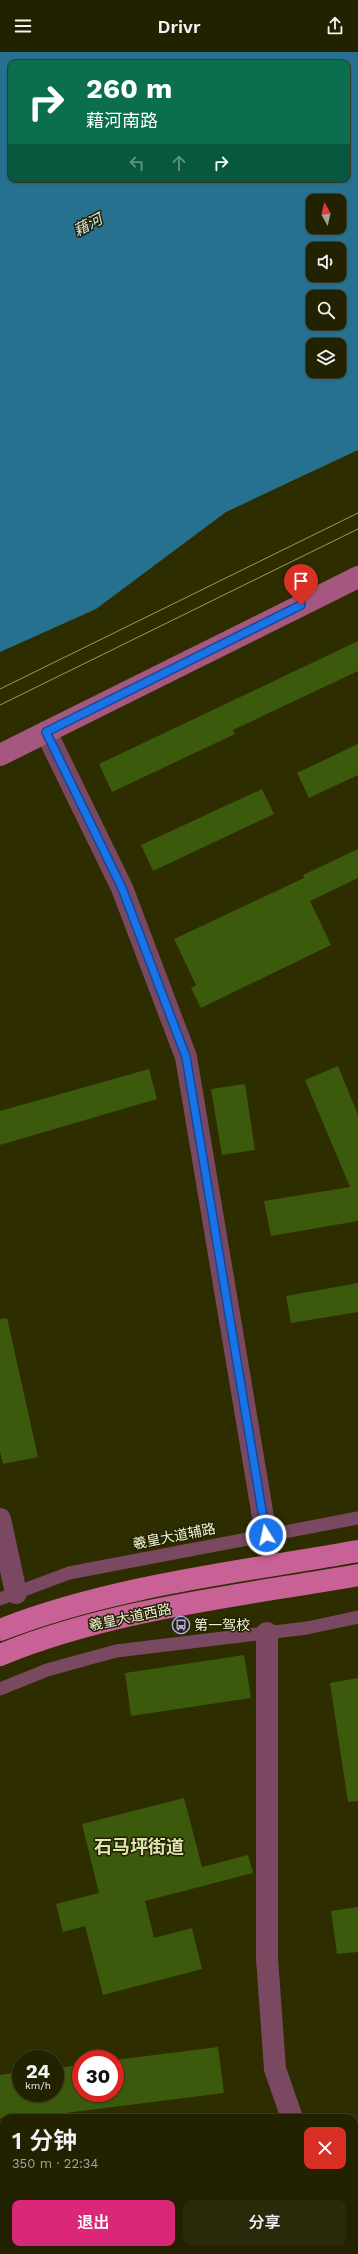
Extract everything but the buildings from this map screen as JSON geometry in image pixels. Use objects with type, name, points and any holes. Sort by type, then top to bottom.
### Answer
[{"type":"main road","points":[[0,755],[358,577]]},
{"type":"main road","name":"羲皇大道西路","points":[[0,1630],[27,1619],[126,1592],[358,1551]]},
{"type":"main road","name":"羲皇大道西路","points":[[0,1655],[35,1640],[132,1615],[358,1575]]},
{"type":"street","points":[[46,732],[122,888],[186,1057],[266,1535]]},
{"type":"street","points":[[0,1519],[8,1596]]},
{"type":"street","points":[[267,1633],[267,1958],[275,2069],[291,2114]]},
{"type":"lane","name":"羲皇大道辅路","points":[[8,1596],[69,1574],[358,1518]]},
{"type":"lane","points":[[0,1689],[47,1670],[116,1651],[307,1628],[358,1617]]},
{"type":"water","name":"藉河","points":[[0,52],[358,52],[358,450],[226,512],[96,609],[0,652]]},
{"type":"tram line","points":[[0,689],[358,513]]},
{"type":"tram line","points":[[0,705],[358,529]]},
{"type":"place","name":"第一驾校","points":[[181,1625]]},
{"type":"district","name":"石马坪街道","points":[[139,1846]]},
{"type":"route","points":[[266,1535],[186,1057],[122,888],[46,732],[301,605]]}]
